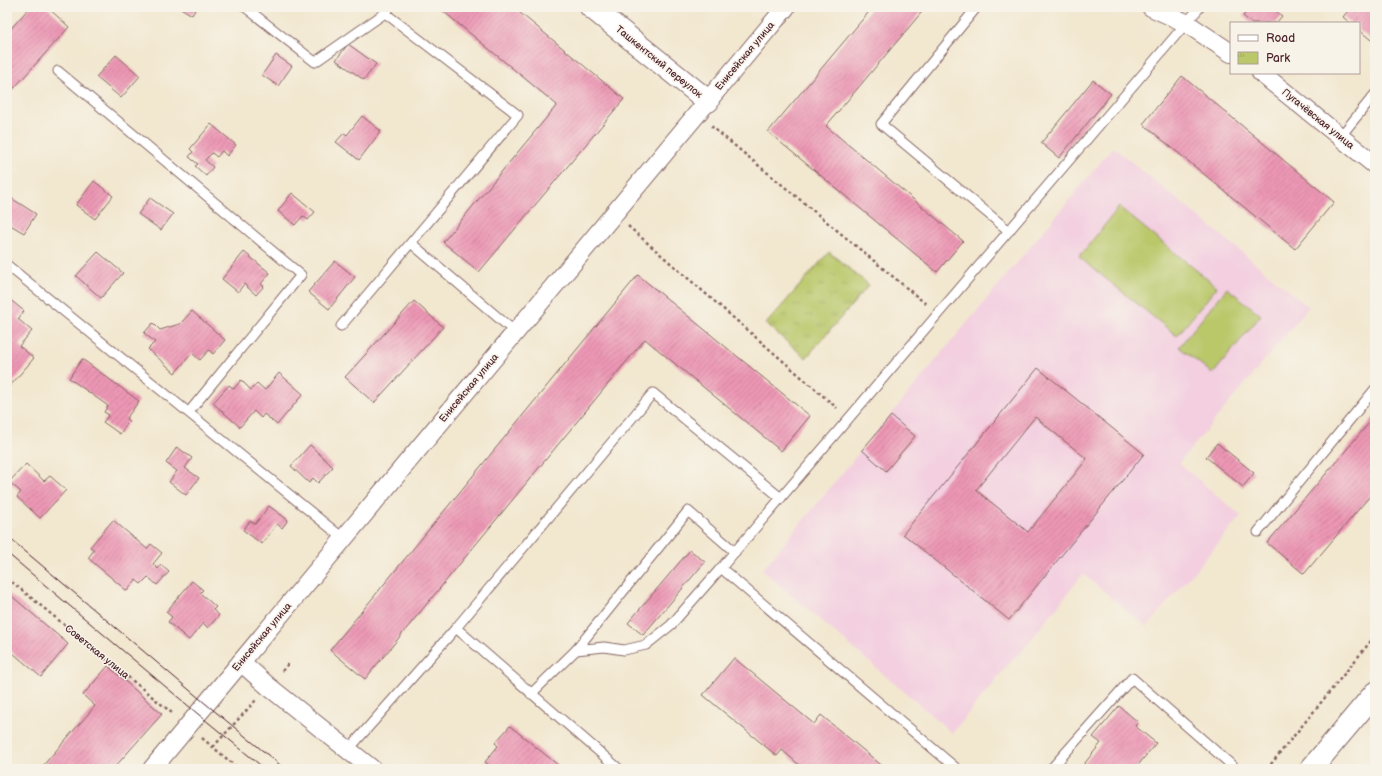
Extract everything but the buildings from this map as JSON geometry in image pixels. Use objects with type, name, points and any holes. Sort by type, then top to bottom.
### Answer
[{"type":"street","name":"Ташкентский переулок","points":[[591,7],[702,108]]},
{"type":"street","name":"Енисейская улица","points":[[152,769],[786,7]]},
{"type":"street","points":[[1151,7],[1186,23],[1230,51]]},
{"type":"street","name":"Пугачёвская улица","points":[[1263,74],[1375,165]]},
{"type":"street","points":[[241,662],[268,686],[372,769]]},
{"type":"street","points":[[1312,769],[1375,693]]},
{"type":"lane","points":[[245,7],[315,62],[387,10],[518,115],[341,326]]},
{"type":"lane","points":[[977,7],[881,124],[1009,231]]},
{"type":"lane","points":[[576,650],[604,647],[624,650],[646,645],[671,625],[1200,7]]},
{"type":"lane","points":[[58,71],[301,275],[189,412]]},
{"type":"lane","points":[[1340,137],[1375,94]]},
{"type":"lane","points":[[411,243],[516,332]]},
{"type":"lane","points":[[7,265],[344,538]]},
{"type":"lane","points":[[1258,532],[1375,389]]},
{"type":"lane","points":[[349,750],[456,628],[653,393],[781,498]]},
{"type":"lane","points":[[531,694],[576,650],[688,511],[735,552]]},
{"type":"lane","points":[[721,568],[957,769]]},
{"type":"lane","points":[[456,628],[619,769]]},
{"type":"lane","points":[[1051,769],[1132,678],[1236,769]]},
{"type":"path","points":[[702,108],[938,314]]},
{"type":"path","points":[[615,213],[848,419]]},
{"type":"path","name":"Советская улица","points":[[7,578],[239,769]]},
{"type":"path","points":[[1267,769],[1375,636]]},
{"type":"path","points":[[213,747],[288,664]]},
{"type":"shaded area","points":[[1113,147],[1309,307],[1179,463],[1241,516],[1147,627],[1083,574],[1021,652],[1012,660],[952,733],[762,570]]},
{"type":"green space","points":[[1119,207],[1217,287],[1177,336],[1079,257]]},
{"type":"green space","points":[[829,252],[869,285],[806,358],[766,324]]},
{"type":"green space","points":[[1227,288],[1261,315],[1213,374],[1179,347]]},
{"type":"tram line","points":[[7,536],[285,769]]},
{"type":"tram line","points":[[7,553],[265,769]]}]
